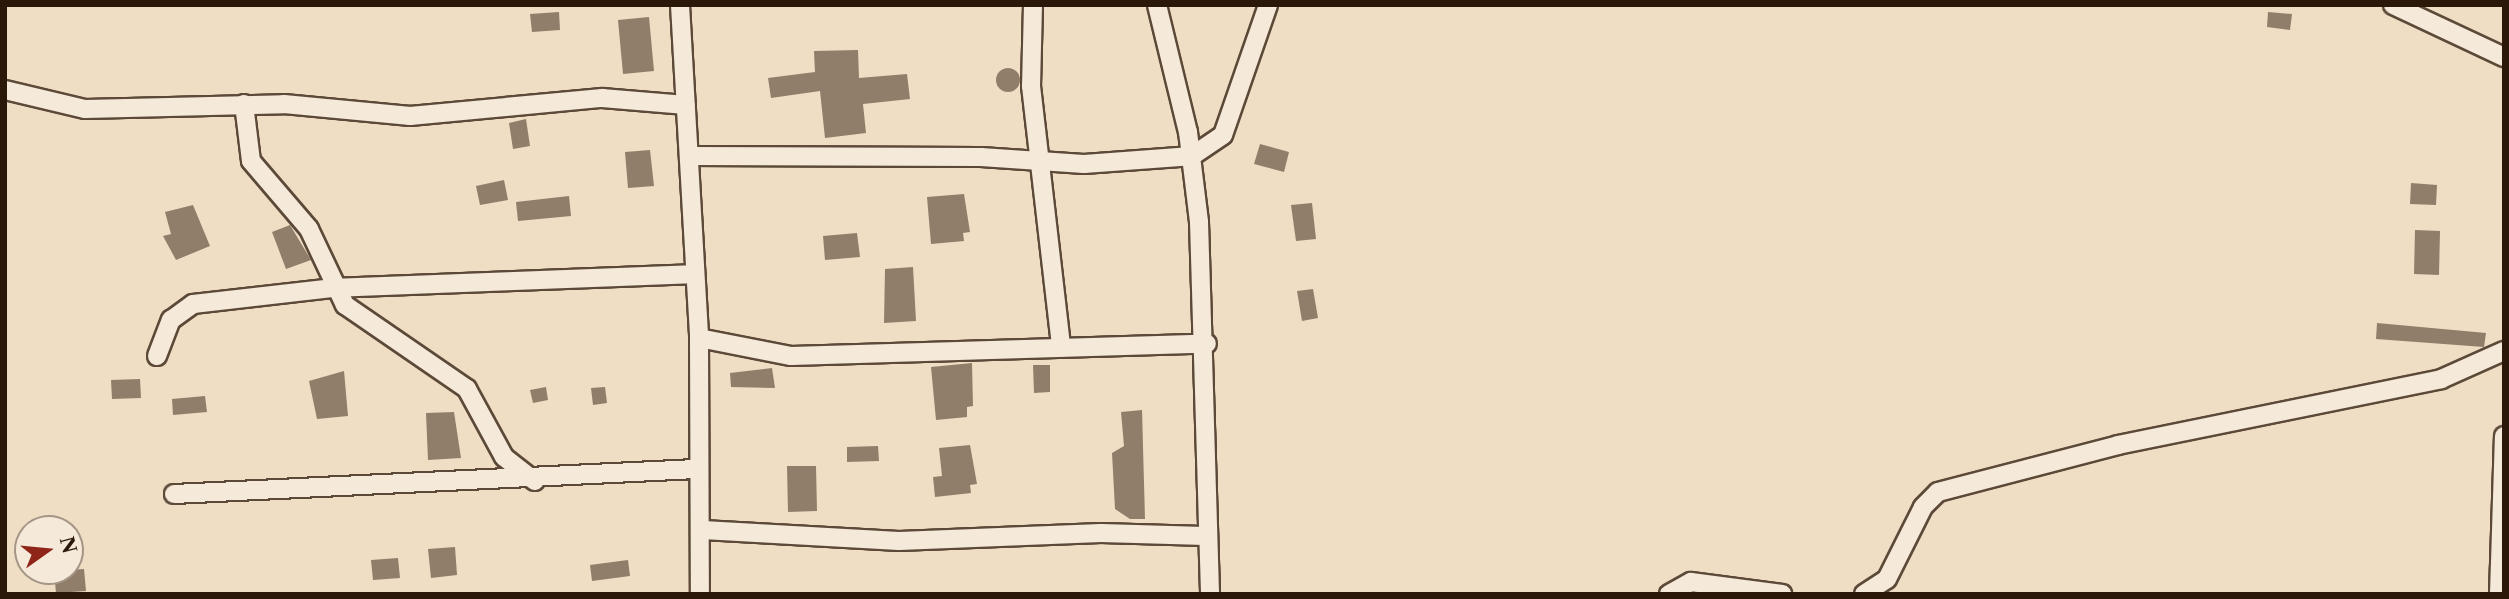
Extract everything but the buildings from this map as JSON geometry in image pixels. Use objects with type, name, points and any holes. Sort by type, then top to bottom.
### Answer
[{"type":"street","points":[[681,5],[699,338],[697,469],[703,530],[700,594]]},
{"type":"street","points":[[1033,5],[1038,161],[1061,347]]},
{"type":"street","points":[[1157,5],[1192,156],[1207,344],[1210,594]]},
{"type":"street","points":[[689,156],[1038,161],[1192,156],[1223,135],[1268,5]]},
{"type":"street","points":[[2393,5],[2504,57]]},
{"type":"street","points":[[5,90],[85,109],[244,104],[410,116],[602,98],[686,106]]},
{"type":"street","points":[[244,104],[251,161],[309,229],[334,288],[345,305],[467,389],[505,457],[535,481]]},
{"type":"street","points":[[156,356],[171,320],[193,304],[334,288],[524,285],[695,274]]},
{"type":"street","points":[[699,338],[791,356],[1207,344]]},
{"type":"street","points":[[1864,594],[1887,579],[1923,507],[1938,492],[2118,444],[2441,379],[2504,351]]},
{"type":"street","points":[[2499,594],[2504,436]]},
{"type":"street","points":[[174,494],[535,481],[697,469]]},
{"type":"street","points":[[703,530],[899,541],[1101,533],[1208,537]]},
{"type":"street","points":[[1669,594],[1691,582],[1782,594]]}]
